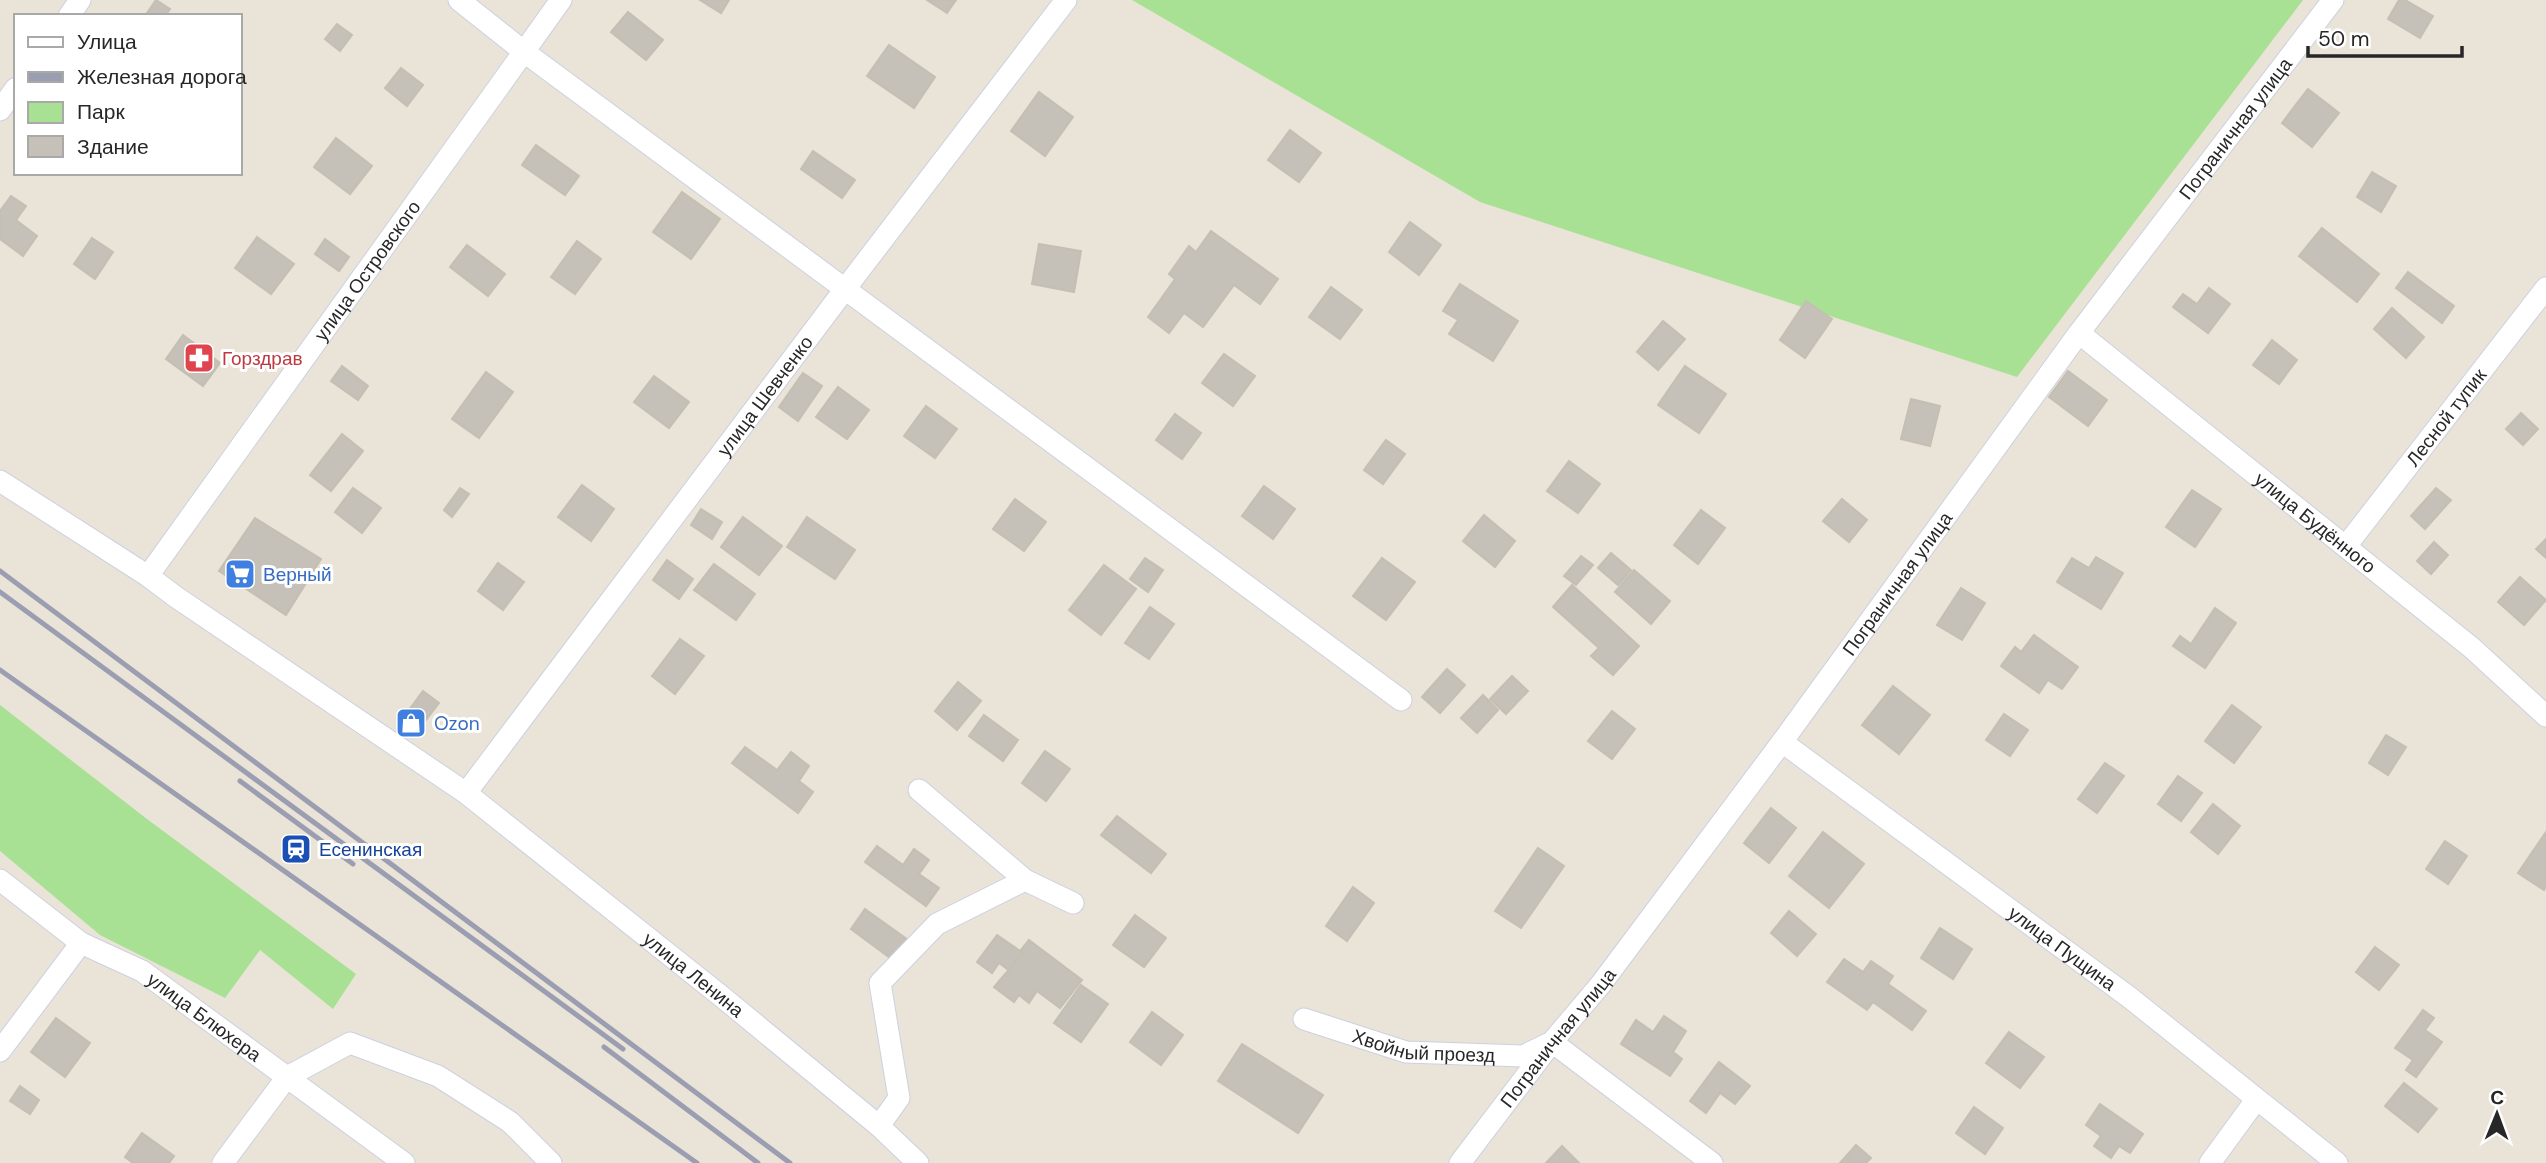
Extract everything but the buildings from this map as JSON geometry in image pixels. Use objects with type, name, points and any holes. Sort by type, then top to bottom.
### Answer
[{"type":"street","points":[[459,0],[523,51],[1401,700]]},
{"type":"street","name":"улица Островского","points":[[148,576],[561,0]]},
{"type":"street","name":"улица Шевченко","points":[[466,793],[1066,0]]},
{"type":"street","name":"Пограничная улица","points":[[1460,1163],[1552,1042],[1601,985],[1782,742],[2079,333],[2333,0]]},
{"type":"street","points":[[0,110],[14,91]]},
{"type":"street","name":"Лесной тупик","points":[[2346,546],[2546,288]]},
{"type":"street","name":"улица Будённого","points":[[2079,333],[2472,648],[2546,716]]},
{"type":"street","name":"улица Ленина","points":[[0,481],[148,576],[466,793],[721,996],[879,1126],[918,1163]]},
{"type":"street","name":"улица Пущина","points":[[1782,742],[2129,998],[2337,1163]]},
{"type":"street","points":[[919,790],[1026,880],[1073,903]]},
{"type":"street","name":"улица Блюхера","points":[[0,880],[81,943],[142,971],[404,1163]]},
{"type":"street","points":[[879,1126],[899,1098],[880,983],[937,924],[1026,880]]},
{"type":"street","points":[[0,1051],[81,943]]},
{"type":"street","name":"Хвойный проезд","points":[[1304,1019],[1406,1052],[1523,1056],[1552,1042]]},
{"type":"street","points":[[1552,1042],[1712,1163]]},
{"type":"street","points":[[223,1163],[287,1077],[350,1043],[438,1076],[510,1122],[551,1163]]},
{"type":"street","points":[[2210,1163],[2256,1100]]},
{"type":"green space","points":[[1132,0],[2303,0],[2017,377],[1480,202]]},
{"type":"green space","points":[[0,705],[147,819],[356,974],[333,1009],[260,950],[225,998],[100,935],[0,851]]},
{"type":"railway","points":[[0,571],[790,1163]]},
{"type":"railway","points":[[0,592],[623,1049]]},
{"type":"railway","points":[[0,670],[697,1163]]},
{"type":"railway","points":[[240,781],[353,864]]},
{"type":"railway","points":[[604,1047],[758,1163]]},
{"type":"place","name":"Горздрав","points":[[199,358]]},
{"type":"place","name":"Верный","points":[[240,574]]},
{"type":"place","name":"Ozon","points":[[411,723]]},
{"type":"place","name":"Есенинская","points":[[296,849]]}]
